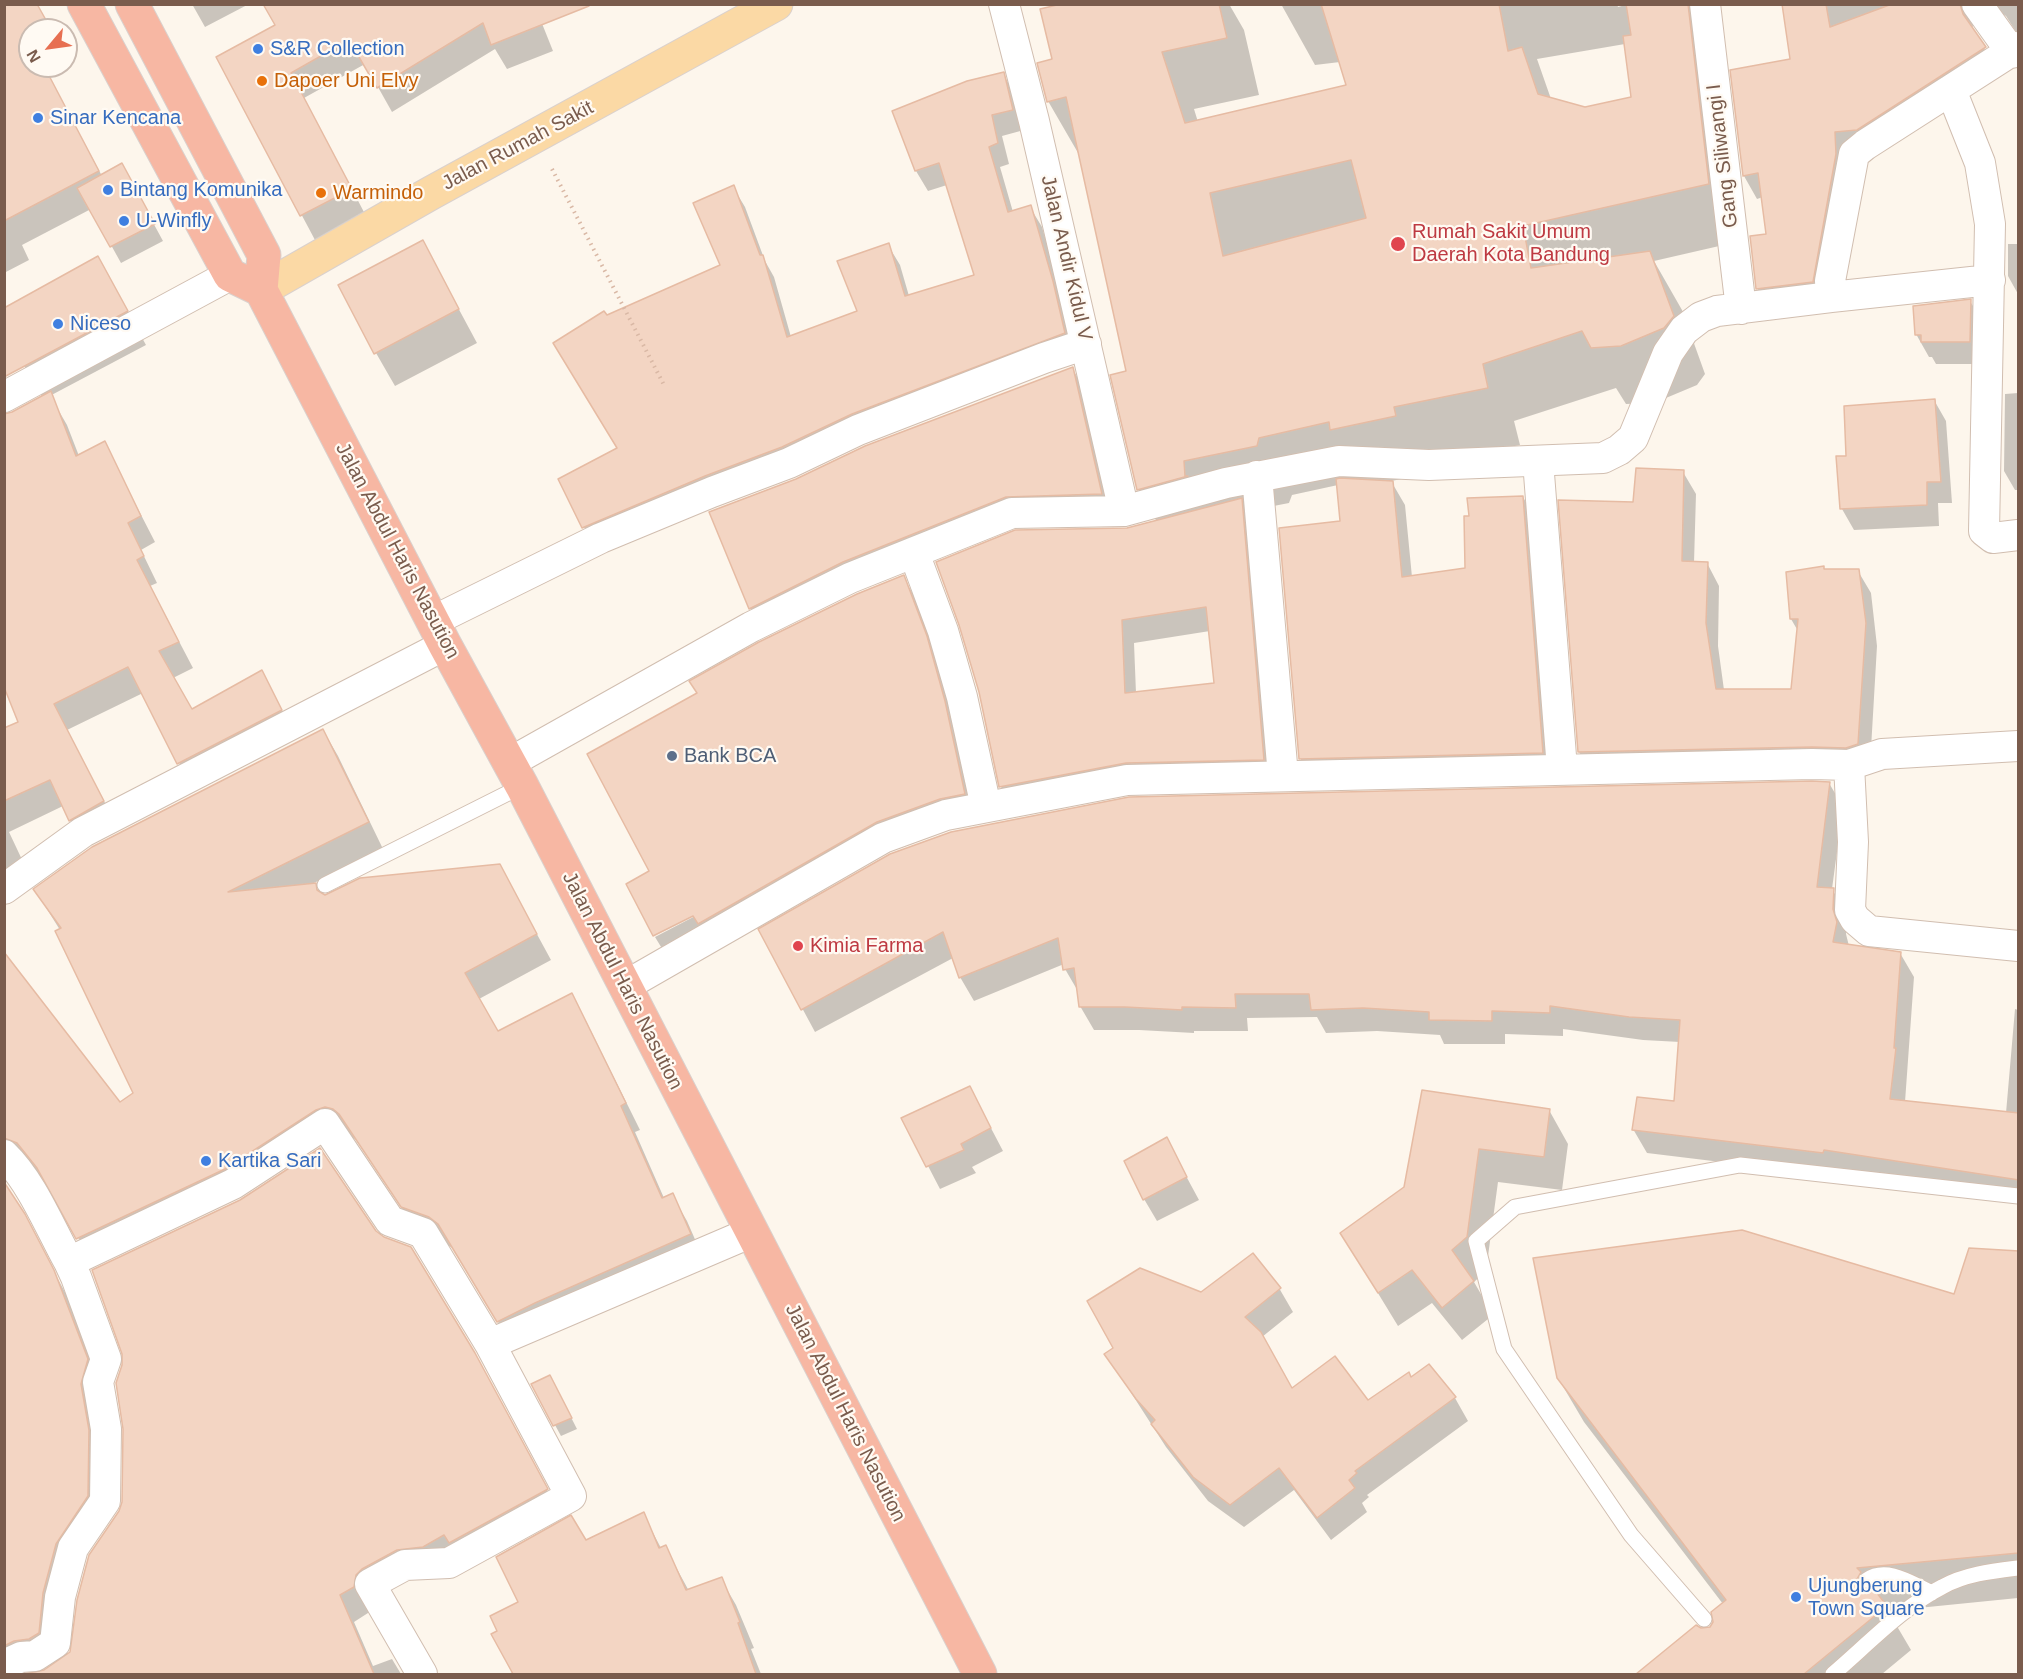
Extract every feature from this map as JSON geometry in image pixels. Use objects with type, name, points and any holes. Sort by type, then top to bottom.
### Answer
[{"type":"highway","points":[[84,4],[230,275],[261,290],[264,255],[132,4]]},
{"type":"highway","name":"Jalan Abdul Haris Nasution","points":[[261,290],[515,774],[980,1674]]},
{"type":"main road","name":"Jalan Rumah Sakit","points":[[261,290],[431,193],[776,4]]},
{"type":"street","name":"Jalan Andir Kidul V","points":[[1004,4],[1034,121],[1124,511]]},
{"type":"street","name":"Gang Siliwangi I","points":[[1705,4],[1741,309]]},
{"type":"street","points":[[1831,297],[1830,281],[1854,154],[2015,50],[1977,4]]},
{"type":"street","points":[[1951,90],[1980,163],[1990,224],[1984,531],[1993,538],[2019,536]]},
{"type":"street","points":[[4,397],[230,275]]},
{"type":"street","points":[[515,774],[751,627],[850,578],[1012,513],[1124,511],[1257,476],[1339,461],[1429,465],[1603,458],[1619,450],[1633,438],[1664,363],[1684,330],[1701,317],[1718,310],[1990,280]]},
{"type":"street","points":[[4,889],[83,832],[439,633],[601,538],[712,492],[789,464],[858,430],[1086,344]]},
{"type":"street","points":[[1538,461],[1562,770]]},
{"type":"street","points":[[1257,476],[1283,776]]},
{"type":"street","points":[[914,553],[946,642],[962,697],[986,807]]},
{"type":"street","points":[[625,986],[883,838],[946,815],[1126,780],[1801,764],[1849,765],[1882,754],[2019,746]]},
{"type":"street","points":[[1849,765],[1853,842],[1850,910],[1855,919],[1869,932],[2019,946]]},
{"type":"street","points":[[69,1262],[232,1184],[325,1124],[390,1221],[423,1233],[490,1344],[571,1496],[449,1563],[405,1565],[370,1584],[422,1674]]},
{"type":"street","points":[[4,1155],[11,1161],[34,1196],[69,1262],[106,1359],[98,1382],[106,1430],[105,1501],[73,1548],[60,1597],[55,1643],[35,1656],[21,1657],[4,1665]]},
{"type":"street","points":[[490,1344],[752,1232]]},
{"type":"lane","points":[[325,885],[515,774]]},
{"type":"lane","points":[[1704,1619],[1631,1535],[1504,1350],[1476,1241],[1515,1207],[1740,1165],[2019,1196]]},
{"type":"lane","points":[[1833,1674],[1913,1605],[1943,1586],[1987,1571],[2019,1568]]},
{"type":"lane","points":[[1867,1580],[1870,1577],[1890,1574],[1932,1593]]},
{"type":"path","points":[[536,136],[664,385]]},
{"type":"building","name":"Sinar Kencana","points":[[4,4],[37,4],[45,18],[18,18],[18,78],[50,78],[99,171],[4,221]]},
{"type":"building","points":[[263,4],[589,4],[589,6],[491,45],[483,23],[377,88],[349,40],[291,73],[352,189],[300,216],[216,57],[275,25]]},
{"type":"building","name":"Rumah Sakit Umum Daerah Kota Bandung","points":[[1061,4],[1219,4],[1227,38],[1162,52],[1185,123],[1346,85],[1321,4],[1499,4],[1508,51],[1522,47],[1538,94],[1585,107],[1631,97],[1623,36],[1631,35],[1626,4],[1688,4],[1709,184],[1523,226],[1531,268],[1650,251],[1674,316],[1664,328],[1621,346],[1591,348],[1582,331],[1483,364],[1488,388],[1394,407],[1396,416],[1330,430],[1329,422],[1259,438],[1257,446],[1184,461],[1185,476],[1188,476],[1137,490],[1110,375],[1126,371],[1066,97],[1047,102],[1037,63],[1052,59],[1040,9]],"holes":[[[1351,160],[1366,218],[1223,256],[1210,193]]]},
{"type":"building","points":[[1782,4],[1826,4],[1830,27],[1892,4],[1960,4],[1963,14],[1986,47],[1857,130],[1835,132],[1836,154],[1813,282],[1756,289],[1750,236],[1766,234],[1758,173],[1743,176],[1730,70],[1790,59]]},
{"type":"building","points":[[1004,72],[1013,110],[992,115],[998,143],[989,147],[1008,212],[1031,205],[1065,333],[852,414],[782,447],[705,476],[582,528],[558,479],[617,448],[553,343],[604,311],[607,315],[720,265],[693,203],[734,185],[760,255],[763,255],[787,337],[857,311],[837,261],[889,243],[905,296],[974,275],[939,163],[915,171],[892,111],[967,81]]},
{"type":"building","points":[[122,163],[155,224],[110,247],[77,188]]},
{"type":"building","points":[[423,240],[459,309],[374,354],[338,285]]},
{"type":"building","name":"Niceso","points":[[98,256],[128,311],[4,377],[4,308]]},
{"type":"building","points":[[1971,299],[1970,342],[1921,342],[1921,335],[1915,335],[1913,306]]},
{"type":"building","points":[[1073,367],[1102,494],[1006,497],[843,562],[749,609],[709,512],[796,479],[865,446]]},
{"type":"building","points":[[51,391],[76,456],[105,441],[141,516],[128,523],[144,556],[137,560],[179,642],[159,651],[192,709],[262,670],[282,710],[177,764],[128,667],[54,704],[104,801],[69,821],[50,780],[4,801],[4,728],[18,722],[4,687],[4,414]]},
{"type":"building","points":[[1935,399],[1941,482],[1927,482],[1927,505],[1840,509],[1836,456],[1846,456],[1844,406]]},
{"type":"building","points":[[1636,468],[1684,470],[1682,561],[1708,562],[1706,623],[1716,689],[1791,689],[1798,619],[1790,619],[1786,572],[1824,566],[1824,569],[1859,569],[1866,623],[1858,744],[1846,748],[1578,752],[1558,500],[1633,502]]},
{"type":"building","points":[[1336,479],[1393,481],[1402,577],[1465,568],[1464,516],[1469,516],[1467,498],[1523,496],[1543,753],[1299,759],[1279,528],[1340,521]]},
{"type":"building","points":[[1242,498],[1264,760],[1126,763],[999,787],[979,692],[959,625],[936,562],[1015,530],[1127,528]],"holes":[[[1206,607],[1214,683],[1125,693],[1122,620]]]},
{"type":"building","points":[[904,575],[927,636],[945,701],[965,794],[940,799],[877,822],[698,924],[693,916],[653,936],[626,884],[649,871],[587,754],[697,693],[689,681],[759,642],[857,594]]},
{"type":"building","points":[[323,729],[369,822],[228,892],[316,883],[317,890],[325,895],[360,878],[500,864],[537,934],[465,973],[498,1031],[572,993],[626,1103],[621,1106],[662,1198],[673,1193],[691,1234],[497,1322],[438,1224],[429,1217],[401,1207],[339,1114],[325,1107],[316,1110],[225,1169],[76,1239],[37,1168],[17,1143],[4,1138],[4,952],[120,1102],[133,1093],[55,931],[61,928],[33,889],[92,847]]},
{"type":"building","points":[[1830,782],[1817,887],[1834,888],[1833,909],[1837,922],[1833,942],[1901,952],[1894,1048],[1896,1048],[1890,1099],[2019,1113],[2019,1180],[1824,1150],[1823,1153],[1632,1130],[1637,1097],[1674,1101],[1680,1020],[1629,1017],[1550,1006],[1550,1013],[1492,1011],[1492,1021],[1429,1020],[1429,1012],[1363,1008],[1311,1010],[1309,994],[1235,994],[1236,1008],[1182,1007],[1182,1010],[1079,1007],[1074,968],[1063,970],[1058,938],[959,978],[943,932],[801,1010],[758,929],[890,854],[951,832],[1129,797]]},
{"type":"building","points":[[970,1086],[991,1128],[961,1144],[964,1150],[926,1167],[901,1118]]},
{"type":"building","points":[[1422,1090],[1550,1109],[1544,1157],[1479,1149],[1467,1237],[1452,1250],[1474,1281],[1442,1308],[1412,1270],[1378,1293],[1340,1233],[1404,1187]]},
{"type":"building","points":[[1167,1137],[1187,1177],[1143,1200],[1124,1161]]},
{"type":"building","points":[[320,1148],[376,1231],[384,1237],[411,1247],[475,1353],[548,1489],[449,1543],[444,1535],[423,1547],[397,1550],[362,1569],[356,1575],[354,1587],[340,1595],[374,1674],[24,1674],[44,1670],[70,1652],[77,1600],[89,1555],[119,1511],[122,1502],[123,1429],[116,1383],[122,1365],[122,1354],[92,1270],[240,1200]]},
{"type":"building","points":[[4,1182],[25,1214],[54,1270],[88,1359],[81,1384],[89,1430],[88,1496],[56,1544],[43,1593],[39,1633],[29,1639],[14,1641],[4,1646]]},
{"type":"building","points":[[1742,1230],[1954,1294],[1969,1248],[2019,1251],[2019,1553],[1857,1568],[1861,1572],[1857,1579],[1859,1585],[1866,1590],[1873,1588],[1887,1606],[1804,1674],[1636,1674],[1696,1625],[1701,1628],[1710,1627],[1713,1622],[1711,1612],[1726,1600],[1557,1378],[1533,1258]]},
{"type":"building","points":[[1253,1253],[1281,1288],[1245,1317],[1261,1332],[1292,1388],[1335,1356],[1368,1400],[1409,1372],[1411,1377],[1429,1364],[1456,1397],[1355,1471],[1357,1473],[1349,1480],[1355,1488],[1317,1518],[1279,1468],[1230,1505],[1193,1477],[1151,1424],[1155,1420],[1136,1399],[1104,1354],[1113,1348],[1087,1301],[1140,1268],[1201,1292]]},
{"type":"building","points":[[550,1375],[572,1418],[553,1426],[531,1384]]},
{"type":"building","points":[[644,1512],[659,1548],[666,1545],[686,1590],[722,1577],[740,1622],[738,1623],[756,1674],[513,1674],[491,1634],[497,1631],[490,1616],[518,1602],[496,1557],[571,1515],[586,1540]]},
{"type":"place","name":"S&R Collection","points":[[258,49]]},
{"type":"place","name":"Dapoer Uni Elvy","points":[[262,81]]},
{"type":"place","name":"Sinar Kencana","points":[[38,118]]},
{"type":"place","name":"Bintang Komunika","points":[[108,190]]},
{"type":"place","name":"Warmindo","points":[[321,193]]},
{"type":"place","name":"U-Winfly","points":[[124,221]]},
{"type":"place","name":"Rumah Sakit Umum Daerah Kota Bandung","points":[[1398,244]]},
{"type":"place","name":"Niceso","points":[[58,324]]},
{"type":"place","name":"Bank BCA","points":[[672,756]]},
{"type":"place","name":"Kimia Farma","points":[[798,946]]},
{"type":"place","name":"Kartika Sari","points":[[206,1161]]},
{"type":"place","name":"Ujungberung Town Square","points":[[1796,1597]]}]
